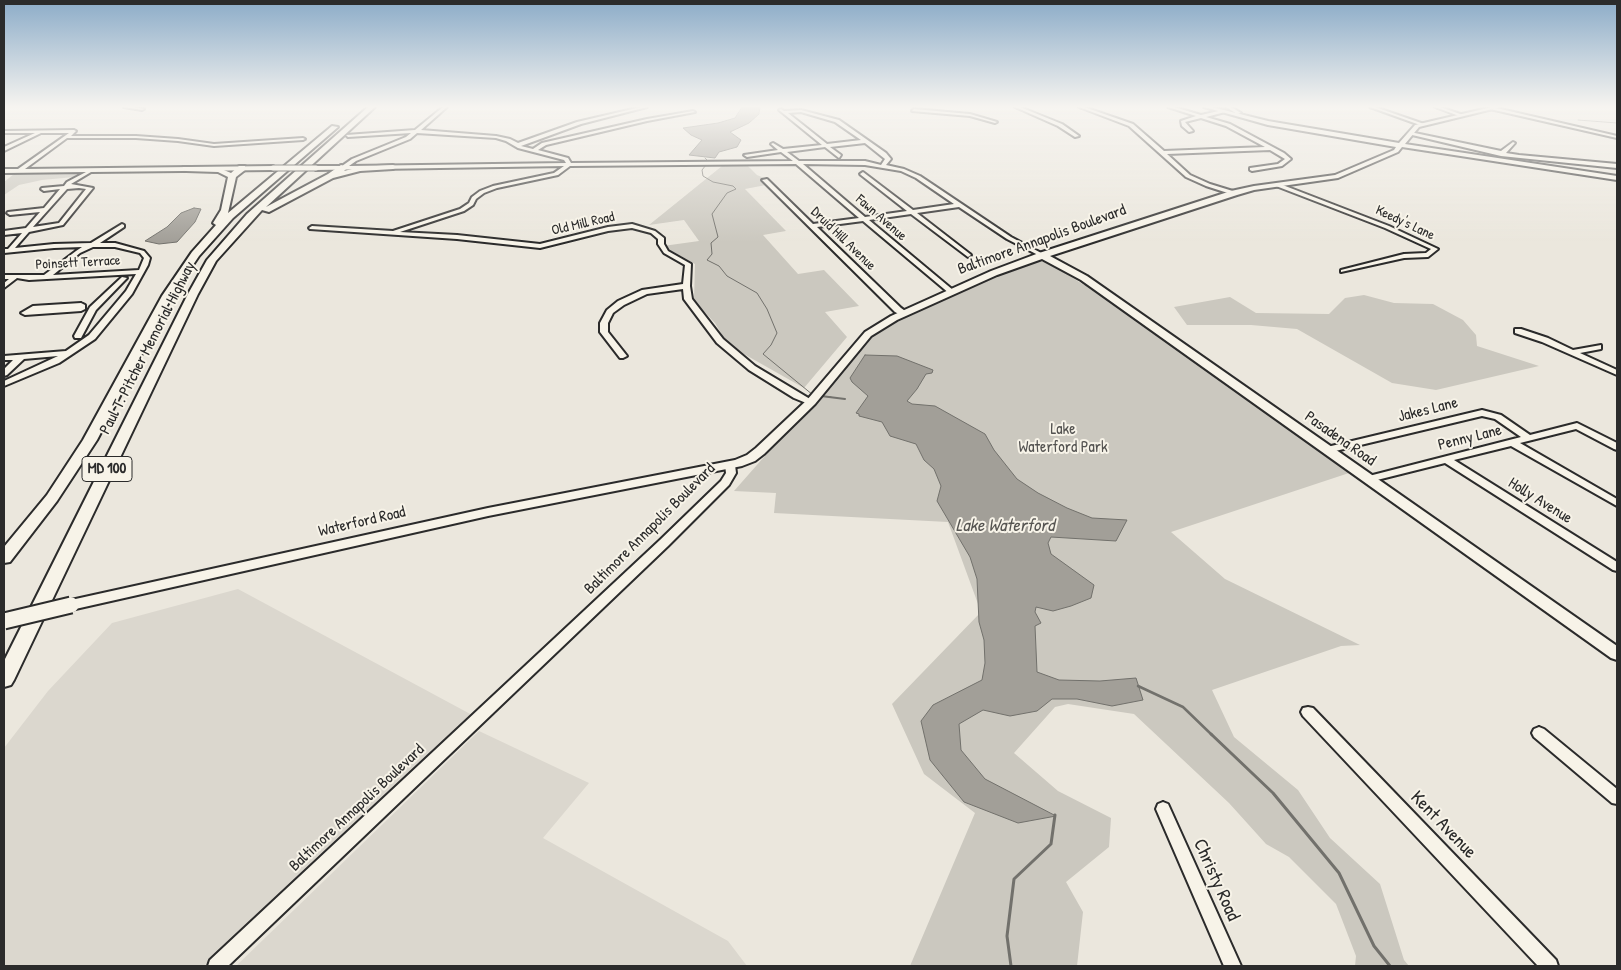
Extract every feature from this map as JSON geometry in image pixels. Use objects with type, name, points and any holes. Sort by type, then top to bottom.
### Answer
[{"type":"highway","name":"Paul T. Pitcher Memorial Highway","points":[[4,558],[52,498],[85,448],[167,296],[195,254],[230,216],[305,152]]},
{"type":"highway","name":"Paul T. Pitcher Memorial Highway","points":[[4,680],[192,294],[212,260],[234,232],[256,210],[321,152]]},
{"type":"highway","points":[[212,260],[262,213],[280,201],[321,181],[344,167]]},
{"type":"highway","points":[[321,181],[352,171],[393,167]]},
{"type":"highway","points":[[195,254],[223,216],[232,176],[242,168]]},
{"type":"highway","points":[[186,169],[220,170],[232,176]]},
{"type":"main road","name":"Baltimore Annapolis Boulevard","points":[[730,465],[751,458],[760,451],[811,402],[870,332],[904,313],[994,273],[1042,255],[1234,193],[1350,172],[1393,152]]},
{"type":"main road","points":[[1443,152],[1617,178]]},
{"type":"main road","name":"Pasadena Road","points":[[1042,255],[1084,278],[1617,654]]},
{"type":"main road","name":"Waterford Road","points":[[4,621],[488,512],[730,465]]},
{"type":"street","points":[[19,171],[45,152]]},
{"type":"street","points":[[344,167],[373,152]]},
{"type":"street","points":[[543,152],[566,159],[569,164]]},
{"type":"street","points":[[747,155],[772,152]]},
{"type":"street","name":"Fawn Avenue","points":[[785,152],[950,292]]},
{"type":"street","points":[[835,152],[839,156]]},
{"type":"street","points":[[880,152],[888,159],[883,166]]},
{"type":"street","points":[[1163,153],[1179,152]]},
{"type":"street","points":[[1252,169],[1280,165],[1287,162],[1288,159],[1279,152]]},
{"type":"street","points":[[1493,152],[1548,162],[1617,166]]},
{"type":"street","points":[[1163,153],[1188,176],[1208,185],[1234,193]]},
{"type":"street","points":[[4,171],[83,172],[95,170],[242,168],[846,162],[883,166],[918,177],[1009,238],[1042,255]]},
{"type":"street","name":"Old Mill Road","points":[[390,232],[462,210],[471,204],[474,198],[482,192],[495,186],[556,174],[569,164]]},
{"type":"street","points":[[67,187],[95,170]]},
{"type":"street","points":[[7,250],[69,183],[83,172]]},
{"type":"street","points":[[863,174],[968,255]]},
{"type":"street","name":"Druid Hill Avenue","points":[[765,180],[898,310],[904,313]]},
{"type":"street","name":"Keedy's Lane","points":[[1278,185],[1387,227],[1434,249],[1428,255],[1404,256],[1342,271]]},
{"type":"street","points":[[4,233],[61,224],[90,188],[44,188]]},
{"type":"street","points":[[812,226],[960,205]]},
{"type":"street","points":[[10,213],[44,210]]},
{"type":"street","points":[[46,277],[78,252],[96,244],[122,226]]},
{"type":"street","name":"Old Mill Road","points":[[312,228],[456,237],[540,246],[608,229],[635,227],[653,232],[661,238],[660,244],[666,252],[688,264],[686,286],[688,299],[720,341],[752,368],[797,396],[811,402]]},
{"type":"street","points":[[4,384],[38,370],[71,353],[92,337],[129,292],[146,265],[147,258],[142,252],[123,246],[96,244],[7,250]]},
{"type":"street","points":[[18,254],[78,252]]},
{"type":"street","name":"Poinsett Terrace","points":[[4,277],[46,277],[140,272]]},
{"type":"street","name":"Poinsett Terrace","points":[[4,286],[16,276]]},
{"type":"street","points":[[78,336],[93,309],[124,278]]},
{"type":"street","points":[[623,356],[604,332],[604,323],[610,312],[622,303],[645,292],[686,286]]},
{"type":"street","points":[[81,309],[82,305],[33,308],[25,313],[93,309],[118,306]]},
{"type":"street","points":[[1518,331],[1538,336],[1617,373]]},
{"type":"street","points":[[1573,352],[1598,347]]},
{"type":"street","points":[[4,358],[71,353]]},
{"type":"street","points":[[4,373],[22,356]]},
{"type":"street","name":"Jakes Lane","points":[[1327,450],[1482,413],[1498,416],[1529,439]]},
{"type":"street","name":"Penny Lane","points":[[1369,479],[1577,426],[1617,447]]},
{"type":"street","points":[[1513,443],[1617,503]]},
{"type":"street","name":"Holly Avenue","points":[[1447,460],[1617,567]]},
{"type":"street","name":"Baltimore Annapolis Boulevard","points":[[216,966],[681,526],[725,483],[730,473],[730,465]]},
{"type":"street","name":"Kent Avenue","points":[[1308,712],[1550,966]]},
{"type":"street","points":[[1538,732],[1617,798]]},
{"type":"street","name":"Christy Road","points":[[1163,809],[1233,966]]},
{"type":"shaded area","points":[[238,589],[474,716],[363,815],[204,966],[4,966],[4,748],[48,691],[112,623]]},
{"type":"shaded area","points":[[479,731],[589,783],[543,838],[728,941],[747,966],[236,966]]},
{"type":"green space","points":[[747,165],[757,175],[764,178],[761,180],[766,185],[745,189],[786,231],[763,235],[798,274],[824,270],[859,306],[825,312],[847,337],[804,388],[728,345],[715,323],[694,301],[695,264],[663,246],[699,241],[684,220],[649,225],[722,166]]},
{"type":"green space","points":[[14,174],[77,174],[74,177],[42,180],[19,185],[4,195],[4,182]]},
{"type":"green space","name":"Lake Waterford Park","points":[[1037,261],[1047,262],[1084,285],[1087,284],[1352,472],[1171,532],[1225,579],[1360,645],[1341,646],[1212,690],[1234,737],[1298,790],[1330,838],[1380,884],[1404,960],[1409,966],[1355,966],[1356,956],[1336,904],[1289,857],[1266,844],[1229,803],[1134,714],[1068,704],[1055,707],[1014,753],[1058,791],[1111,818],[1109,847],[1066,882],[1083,912],[1077,966],[910,966],[975,813],[924,774],[892,704],[981,612],[948,522],[774,513],[776,493],[734,491],[771,449],[817,404],[861,347],[878,332],[905,317],[1024,264]]},
{"type":"green space","points":[[1364,295],[1394,303],[1433,304],[1463,320],[1476,335],[1477,346],[1539,366],[1436,390],[1392,383],[1297,329],[1251,325],[1187,325],[1174,307],[1230,297],[1256,313],[1329,314],[1345,298]]},
{"type":"water","points":[[691,152],[719,152],[715,158],[689,155]]},
{"type":"water","points":[[194,208],[201,209],[195,222],[177,242],[159,244],[145,241],[167,227],[181,213]]},
{"type":"water","name":"Lake Waterford","points":[[865,355],[897,356],[933,370],[932,373],[926,374],[907,401],[912,404],[935,406],[985,434],[994,450],[1017,479],[1038,493],[1092,518],[1127,520],[1116,541],[1051,537],[1048,543],[1051,554],[1094,585],[1091,598],[1071,606],[1053,611],[1036,607],[1035,612],[1041,623],[1035,626],[1037,672],[1059,680],[1100,681],[1136,678],[1143,700],[1112,706],[1077,699],[1052,699],[1037,711],[1010,716],[983,710],[959,724],[961,750],[985,779],[1056,816],[1018,823],[964,802],[930,760],[921,721],[933,705],[982,680],[985,663],[984,640],[979,622],[977,579],[970,557],[937,501],[941,486],[934,469],[924,460],[916,444],[890,436],[882,422],[859,416],[856,413],[868,396],[850,378]]},
{"type":"waterway","points":[[705,158],[708,161]]},
{"type":"waterway","points":[[706,165],[702,170],[703,176],[713,182],[733,186],[736,189],[727,193],[712,214],[718,237],[711,243],[712,254],[707,260],[719,266],[727,276],[757,293],[767,309],[777,333],[771,345],[763,354],[813,395]]},
{"type":"waterway","points":[[824,396],[831,397]]},
{"type":"waterway","points":[[824,396],[845,399]]},
{"type":"waterway","points":[[1138,686],[1183,707],[1212,735]]},
{"type":"waterway","points":[[1211,734],[1273,793],[1339,873],[1374,946],[1390,966]]},
{"type":"waterway","points":[[1011,966],[1007,936],[1014,879],[1051,844],[1055,815]]}]
